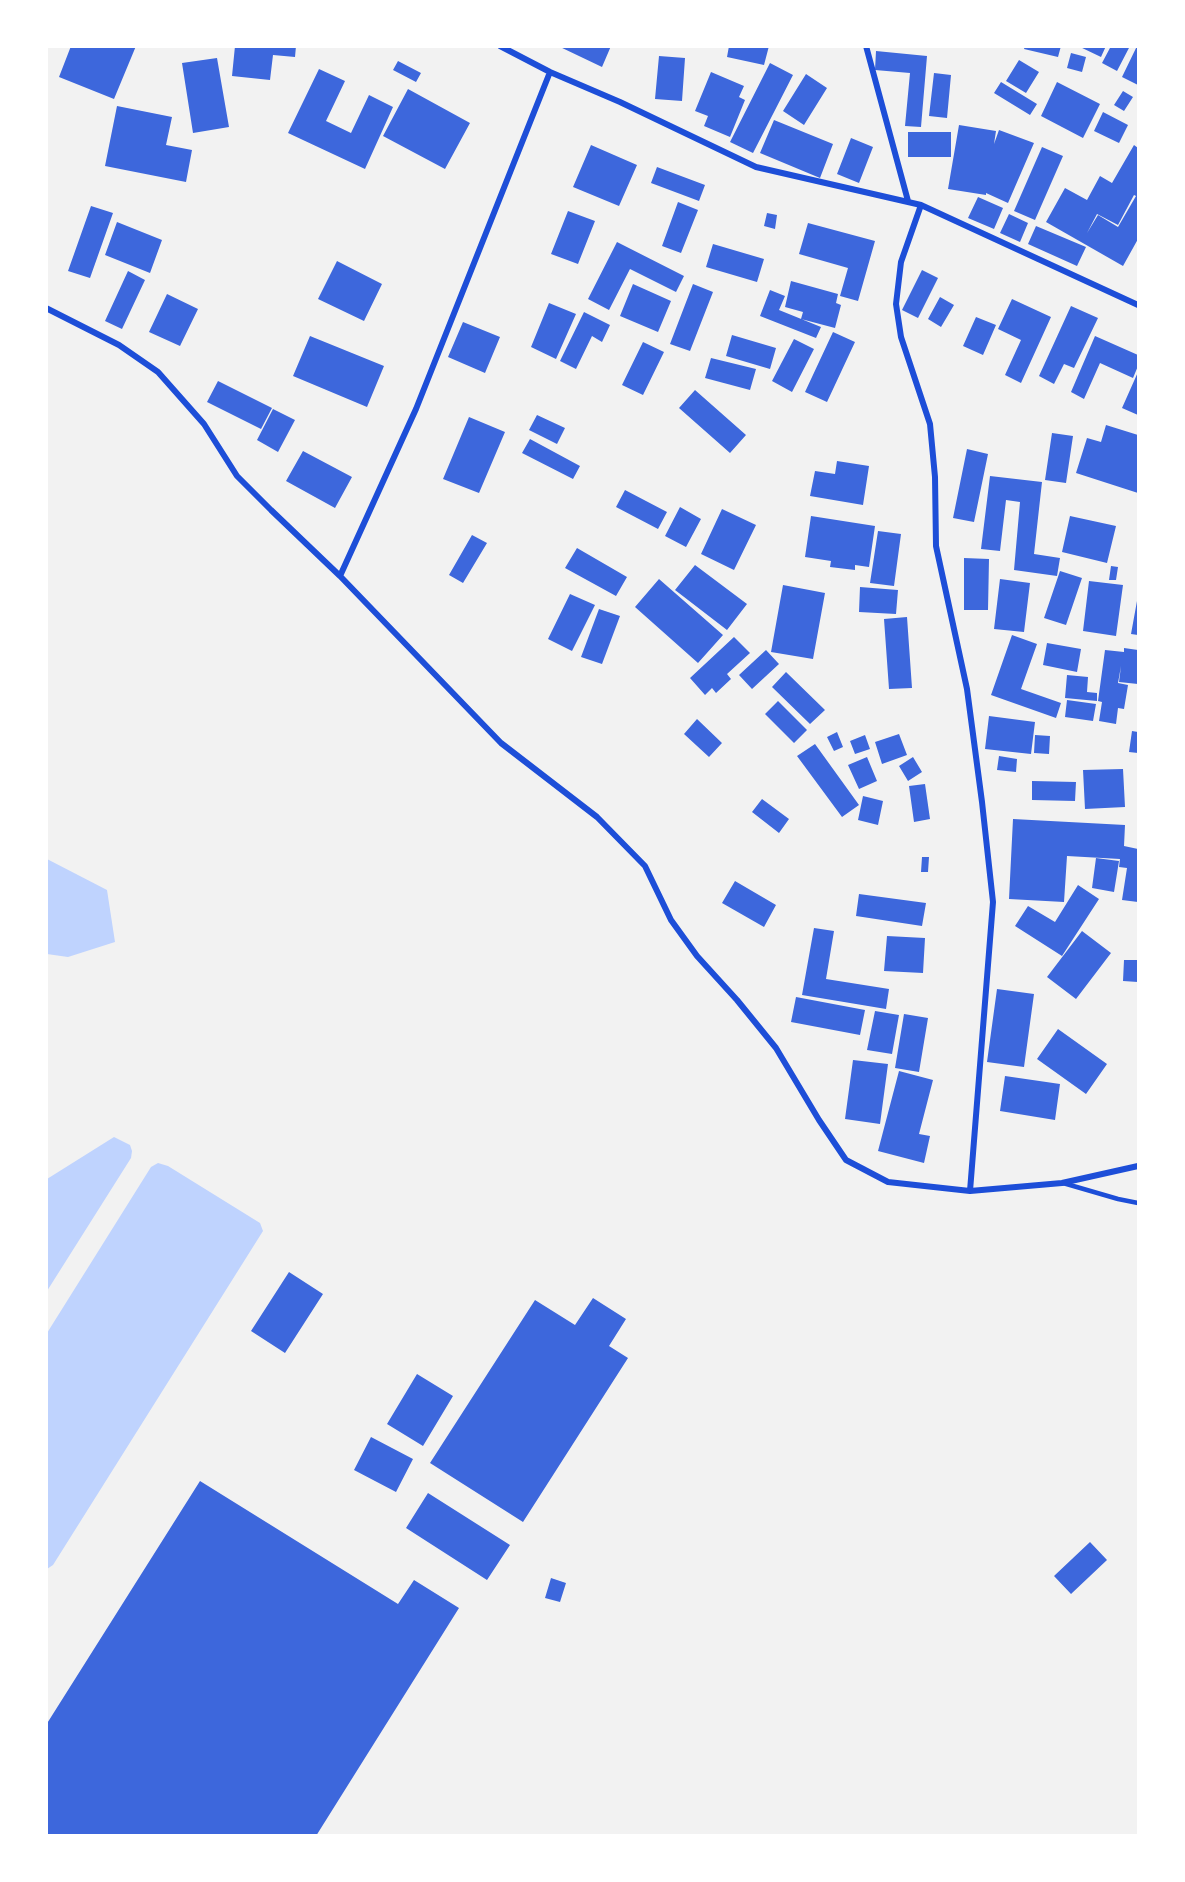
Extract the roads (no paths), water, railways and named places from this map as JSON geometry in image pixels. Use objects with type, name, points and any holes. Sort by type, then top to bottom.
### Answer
[{"type":"street","points":[[500,46],[550,72],[620,102],[756,167],[921,205],[1138,305]]},
{"type":"street","points":[[866,46],[908,201]]},
{"type":"street","points":[[340,576],[416,410],[550,72]]},
{"type":"street","points":[[921,205],[901,262],[896,304],[901,337],[930,424],[935,477],[936,546],[967,689],[993,902],[970,1191]]},
{"type":"street","points":[[46,308],[119,345],[158,372],[204,424],[237,476],[340,576],[501,743],[597,817],[645,866],[671,920],[697,956],[776,1048],[846,1160],[888,1182],[970,1191],[1062,1182],[1138,1166]]},
{"type":"lane","points":[[1062,1182],[1138,1203]]},
{"type":"water","points":[[47,859],[107,890],[115,942],[68,957],[47,954]]},
{"type":"water","points":[[114,1137],[130,1145],[131,1158],[47,1291],[47,1179]]},
{"type":"water","points":[[158,1163],[168,1166],[260,1223],[263,1231],[53,1565],[47,1569],[47,1333],[151,1167]]}]
